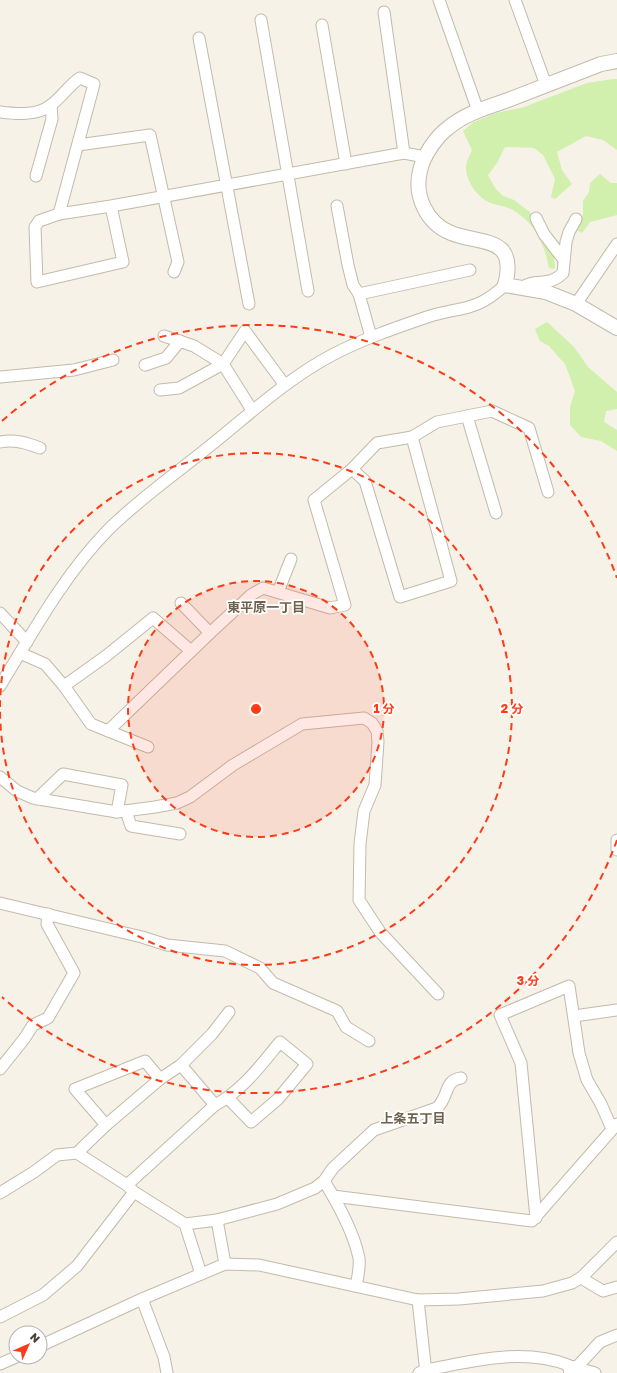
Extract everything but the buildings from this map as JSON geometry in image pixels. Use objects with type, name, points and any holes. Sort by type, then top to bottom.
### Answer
[{"type":"street","points":[[439,0],[478,111]]},
{"type":"street","points":[[515,0],[546,85]]},
{"type":"street","points":[[384,12],[404,153]]},
{"type":"street","points":[[261,20],[308,291]]},
{"type":"street","points":[[322,25],[346,164]]},
{"type":"street","points":[[199,38],[250,304]]},
{"type":"street","points":[[0,686],[61,588],[82,560],[109,530],[284,384],[333,354],[371,337],[429,317],[465,309],[482,303],[493,296],[505,285],[508,265],[504,254],[498,247],[490,242],[451,233],[432,219],[426,212],[421,201],[418,179],[425,157],[447,128],[478,111],[601,64],[617,61]]},
{"type":"street","points":[[0,112],[18,114],[34,112],[51,105],[80,78],[94,84],[59,214]]},
{"type":"street","points":[[36,176],[52,119],[51,105]]},
{"type":"street","points":[[78,145],[150,135],[178,262],[174,272]]},
{"type":"street","points":[[111,206],[123,262],[37,282],[34,227],[39,221],[59,214],[228,186],[404,153],[425,157]]},
{"type":"street","points":[[337,206],[353,285],[359,294],[371,337]]},
{"type":"street","points":[[536,218],[544,234],[564,260]]},
{"type":"street","points":[[520,289],[536,282],[550,282],[564,273],[564,260],[569,232],[576,219]]},
{"type":"street","points":[[576,304],[617,244]]},
{"type":"street","points":[[359,294],[470,270]]},
{"type":"street","points":[[505,285],[520,289],[546,292],[576,304],[617,328]]},
{"type":"street","points":[[160,390],[179,388],[223,364],[245,332],[284,384]]},
{"type":"street","points":[[164,336],[194,346],[223,364],[252,410]]},
{"type":"street","points":[[145,364],[166,358],[180,341]]},
{"type":"street","points":[[0,377],[74,370],[114,360]]},
{"type":"street","points":[[108,731],[210,632],[251,595],[263,588],[330,608],[345,605],[314,500],[352,469],[377,443],[412,437],[437,422],[492,411],[529,428],[548,492]]},
{"type":"street","points":[[467,416],[496,513]]},
{"type":"street","points":[[352,469],[365,481],[400,597],[451,581],[412,437]]},
{"type":"street","points":[[0,442],[8,440],[40,448]]},
{"type":"street","points":[[278,592],[291,559]]},
{"type":"street","points":[[182,603],[210,632]]},
{"type":"street","points":[[0,613],[28,642]]},
{"type":"street","points":[[64,686],[106,656],[153,618],[191,651]]},
{"type":"street","points":[[20,653],[45,664],[64,686],[91,724],[148,747]]},
{"type":"street","points":[[0,777],[17,791],[37,798],[121,811],[177,802],[190,797],[233,765],[302,724],[364,718],[372,723],[377,731],[378,742],[374,785],[364,811],[360,844],[358,900],[380,932],[438,994]]},
{"type":"street","points":[[37,798],[63,774],[122,785],[121,811],[131,826],[180,834]]},
{"type":"street","points":[[617,840],[617,850]]},
{"type":"street","points":[[0,903],[142,937],[167,945],[225,951],[260,968],[274,983],[337,1011],[346,1027],[369,1041]]},
{"type":"street","points":[[0,1069],[24,1039],[33,1025],[48,1018],[74,973],[47,924],[48,914]]},
{"type":"street","points":[[333,1196],[532,1221],[536,1218],[614,1127],[587,1080],[579,1053],[569,986],[500,1015],[521,1063],[536,1218]]},
{"type":"street","points":[[574,1016],[617,1010]]},
{"type":"street","points":[[0,1193],[34,1172],[57,1155],[77,1153],[106,1125],[160,1079],[180,1065],[212,1034],[229,1012]]},
{"type":"street","points":[[0,1317],[43,1295],[77,1266],[130,1188],[215,1105],[228,1098],[254,1072],[280,1042],[306,1064],[278,1099],[251,1122],[228,1098]]},
{"type":"street","points":[[106,1125],[74,1089],[146,1061],[160,1079]]},
{"type":"street","points":[[180,1065],[215,1105]]},
{"type":"street","points":[[185,1224],[217,1220],[277,1204],[315,1188],[324,1182],[333,1168],[374,1130],[437,1108],[443,1102],[451,1081],[454,1078],[461,1078]]},
{"type":"street","points":[[77,1153],[185,1224],[202,1274]]},
{"type":"street","points":[[324,1182],[333,1196],[354,1243],[359,1259],[356,1286]]},
{"type":"street","points":[[217,1220],[226,1264]]},
{"type":"street","points":[[48,1342],[142,1299],[226,1264],[259,1265],[418,1300],[501,1296],[543,1291],[572,1283],[582,1277],[617,1242]]},
{"type":"street","points":[[582,1277],[586,1282],[603,1291],[617,1287]]},
{"type":"street","points":[[142,1299],[164,1357],[168,1373]]},
{"type":"street","points":[[418,1300],[423,1372],[503,1357],[540,1357],[571,1369],[595,1373]]},
{"type":"street","points":[[571,1369],[600,1342],[617,1335]]},
{"type":"green space","points":[[617,79],[617,150],[603,140],[586,136],[557,152],[562,170],[572,184],[555,199],[551,197],[555,179],[543,155],[534,148],[505,147],[497,163],[488,175],[495,188],[503,196],[514,200],[532,214],[554,257],[555,269],[549,268],[543,245],[531,225],[513,210],[486,201],[470,184],[466,167],[472,150],[463,131],[474,122],[496,113],[524,107],[587,83]]},
{"type":"green space","points":[[600,174],[611,183],[617,183],[617,215],[590,222],[582,233],[577,230],[583,214],[583,201],[589,192],[590,183]]},
{"type":"green space","points":[[547,322],[574,347],[588,367],[617,392],[617,409],[606,411],[604,422],[617,430],[617,451],[601,441],[581,437],[570,425],[570,407],[575,391],[565,364],[549,346],[540,341],[535,329]]},
{"type":"district","name":"東平原一丁目","points":[[266,607]]},
{"type":"district","name":"上条五丁目","points":[[413,1118]]}]
